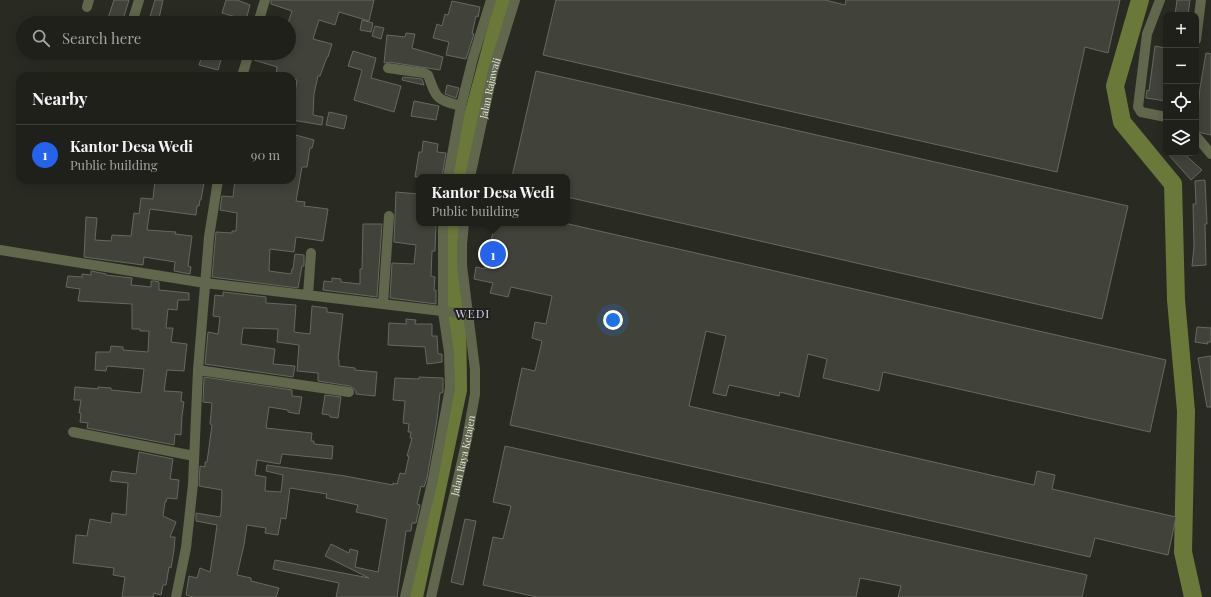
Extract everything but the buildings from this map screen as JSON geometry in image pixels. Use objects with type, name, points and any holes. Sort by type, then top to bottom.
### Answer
[{"type":"street","points":[[134,16],[139,0]]},
{"type":"street","points":[[260,16],[265,0]]},
{"type":"street","points":[[449,174],[461,106],[473,58],[491,0]]},
{"type":"street","name":"Jalan Rajawali","points":[[471,174],[491,79],[515,0]]},
{"type":"street","points":[[1160,0],[1147,34],[1138,107],[1141,112],[1163,116]]},
{"type":"street","points":[[1199,16],[1201,0]]},
{"type":"street","points":[[243,72],[247,60]]},
{"type":"street","points":[[388,68],[424,73],[428,75],[435,93],[441,100],[461,106]]},
{"type":"street","points":[[1199,139],[1211,142]]},
{"type":"street","points":[[1199,140],[1211,154]]},
{"type":"street","points":[[176,597],[186,548],[193,484],[198,370],[205,283],[209,237],[217,184]]},
{"type":"street","points":[[383,304],[389,216]]},
{"type":"street","points":[[405,597],[433,479],[450,388],[443,226]]},
{"type":"street","points":[[0,250],[205,283],[465,313],[462,266],[464,226]]},
{"type":"street","points":[[308,295],[311,253]]},
{"type":"street","name":"Jalan Raya Ketajen","points":[[431,597],[474,402],[475,369],[465,313]]},
{"type":"street","points":[[198,370],[349,392]]},
{"type":"street","points":[[73,432],[194,456]]},
{"type":"waterway","points":[[459,174],[459,168],[504,0]]},
{"type":"waterway","points":[[1140,0],[1115,86],[1122,122],[1173,184],[1176,300],[1186,411],[1183,552],[1193,597]]},
{"type":"waterway","points":[[414,597],[458,390],[456,226]]},
{"type":"place","name":"Kantor Desa Wedi","points":[[493,254]]},
{"type":"district","name":"WEDI","points":[[473,314]]}]
